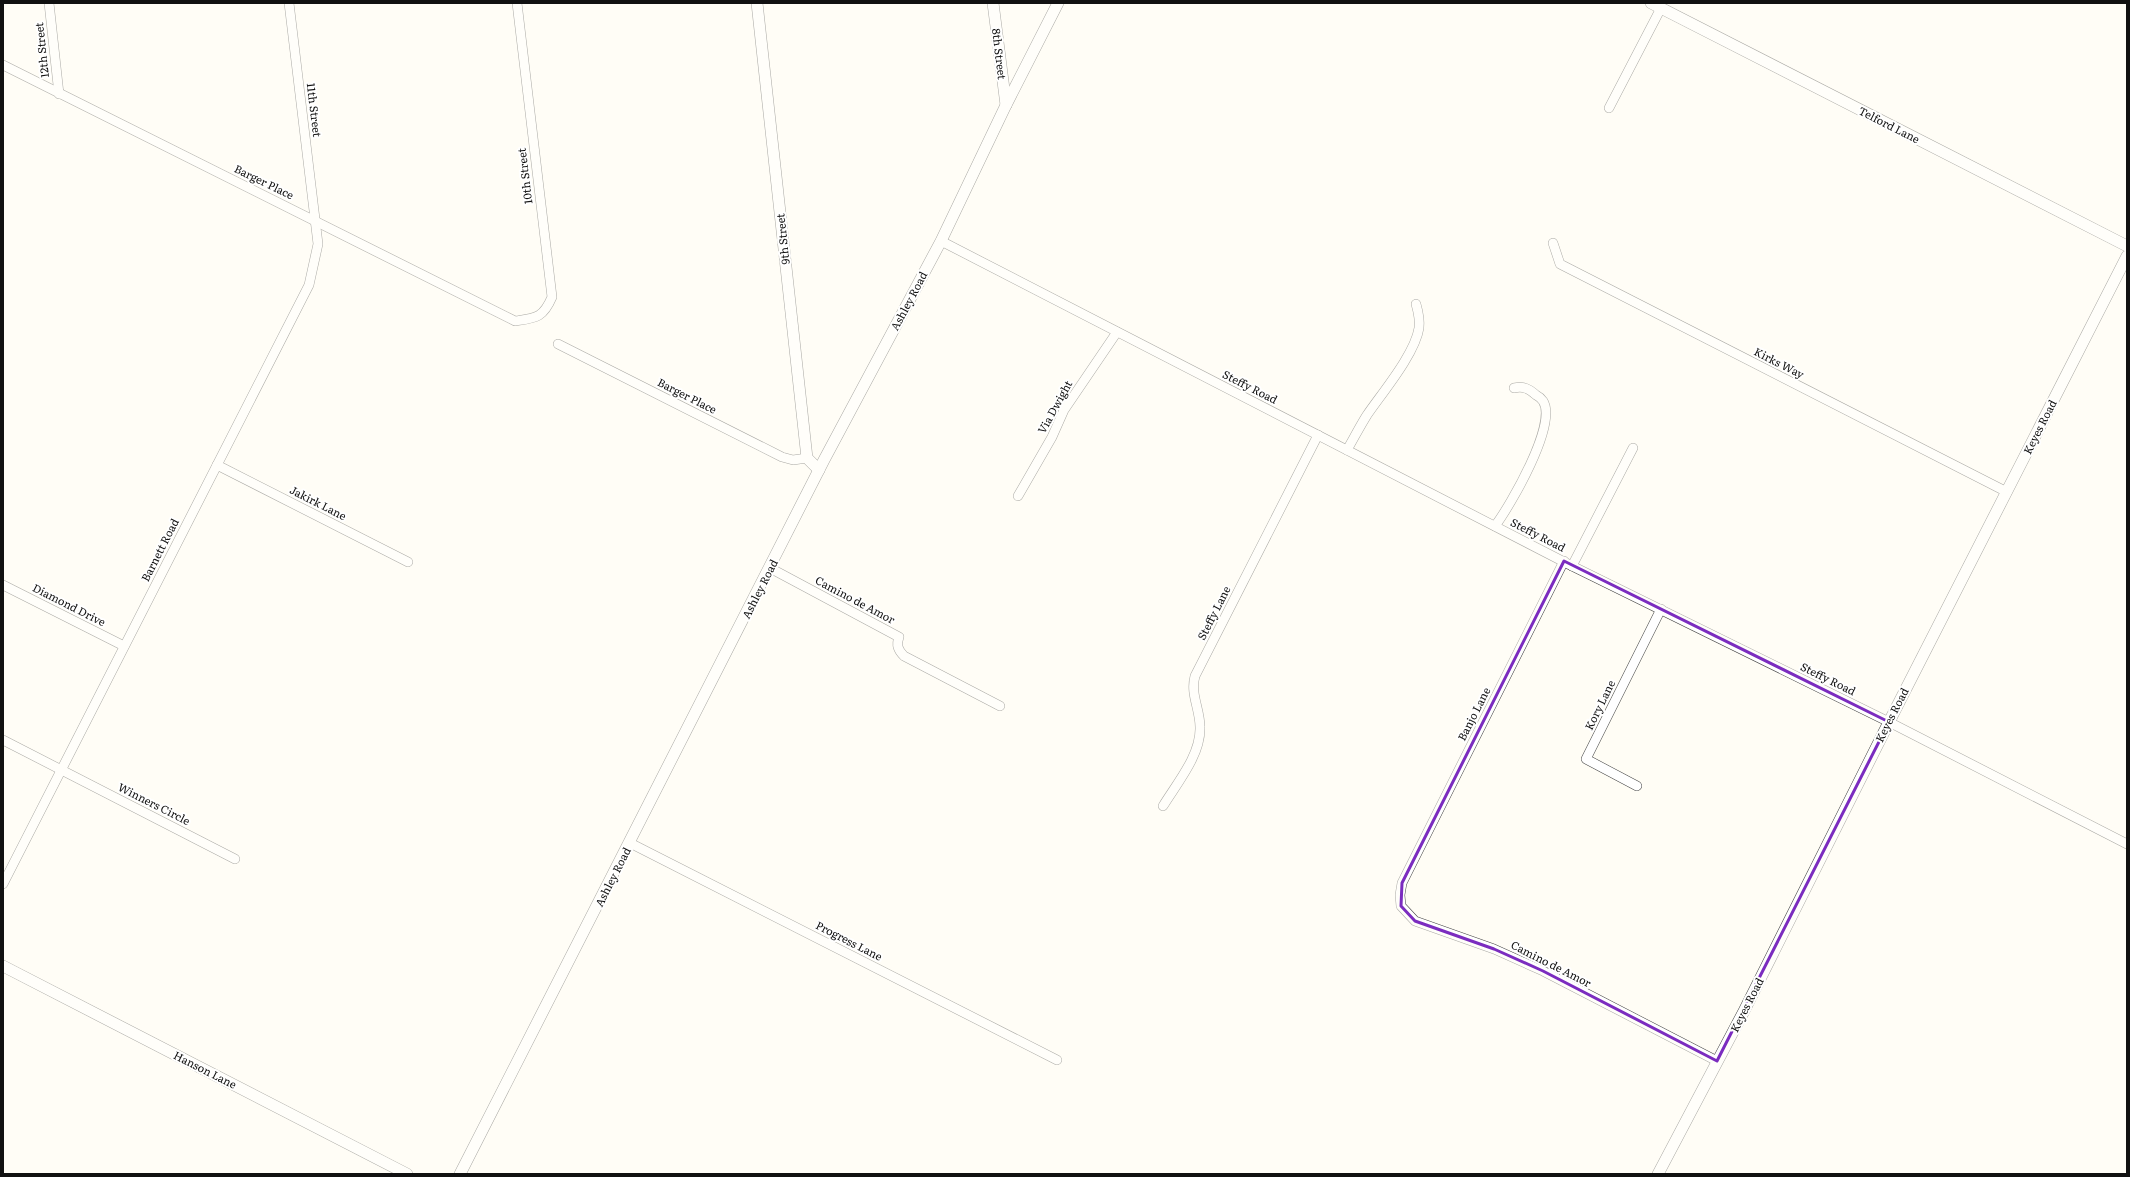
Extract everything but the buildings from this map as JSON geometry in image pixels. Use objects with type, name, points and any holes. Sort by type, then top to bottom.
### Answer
[{"type":"street","name":"12th Street","points":[[49,3],[59,94]]},
{"type":"street","name":"11th Street","points":[[289,3],[316,220]]},
{"type":"street","name":"10th Street","points":[[515,321],[537,318],[547,310],[552,297],[517,3]]},
{"type":"street","name":"9th Street","points":[[757,3],[807,458]]},
{"type":"street","name":"8th Street","points":[[993,3],[1006,105]]},
{"type":"street","name":"Ashley Road","points":[[460,1174],[819,470],[941,241],[1006,105],[1058,3]]},
{"type":"street","points":[[1609,108],[1656,6]]},
{"type":"street","name":"Telford Lane","points":[[1656,6],[2127,246]]},
{"type":"street","name":"Barger Place","points":[[3,65],[316,220],[515,321]]},
{"type":"street","name":"Barnett Road","points":[[3,884],[309,285],[318,244],[316,220]]},
{"type":"street","name":"Steffy Road","points":[[941,241],[1572,566],[1889,722],[2127,844]]},
{"type":"street","name":"Kirks Way","points":[[1553,244],[1560,264],[2007,492]]},
{"type":"street","name":"Keyes Road","points":[[1658,1174],[2127,256]]},
{"type":"street","points":[[1347,450],[1366,417],[1405,360],[1415,340],[1418,328],[1418,312],[1416,304]]},
{"type":"street","name":"Via Dwight","points":[[1018,496],[1074,393],[1117,332]]},
{"type":"street","name":"Barger Place","points":[[558,344],[782,457],[794,460],[807,458]]},
{"type":"street","points":[[1495,526],[1503,515],[1530,466],[1538,448],[1546,416],[1543,401],[1529,389],[1521,386],[1514,388]]},
{"type":"street","name":"Steffy Lane","points":[[1163,806],[1199,744],[1199,716],[1192,691],[1195,676],[1318,435]]},
{"type":"street","points":[[1572,566],[1633,448]]},
{"type":"street","points":[[807,458],[819,470]]},
{"type":"street","name":"Jakirk Lane","points":[[217,465],[408,562]]},
{"type":"street","name":"Banjo Lane","points":[[1405,878],[1564,561]]},
{"type":"street","name":"Camino de Amor","points":[[770,568],[899,637],[897,642],[899,651],[904,656],[1000,706]]},
{"type":"street","name":"Diamond Drive","points":[[3,584],[124,646]]},
{"type":"street","name":"Kory Lane","points":[[1637,786],[1586,759],[1660,609]]},
{"type":"street","name":"Winners Circle","points":[[3,740],[235,859]]},
{"type":"street","name":"Progress Lane","points":[[630,843],[1057,1060]]},
{"type":"street","name":"Camino de Amor","points":[[1405,878],[1402,883],[1400,896],[1401,906],[1415,921],[1494,949],[1543,971],[1717,1061]]},
{"type":"street","name":"Hanson Lane","points":[[3,966],[407,1174]]},
{"type":"highlighted area","points":[[1564,561],[1889,722],[1717,1061],[1543,971],[1494,949],[1415,921],[1401,906],[1402,883]]}]
